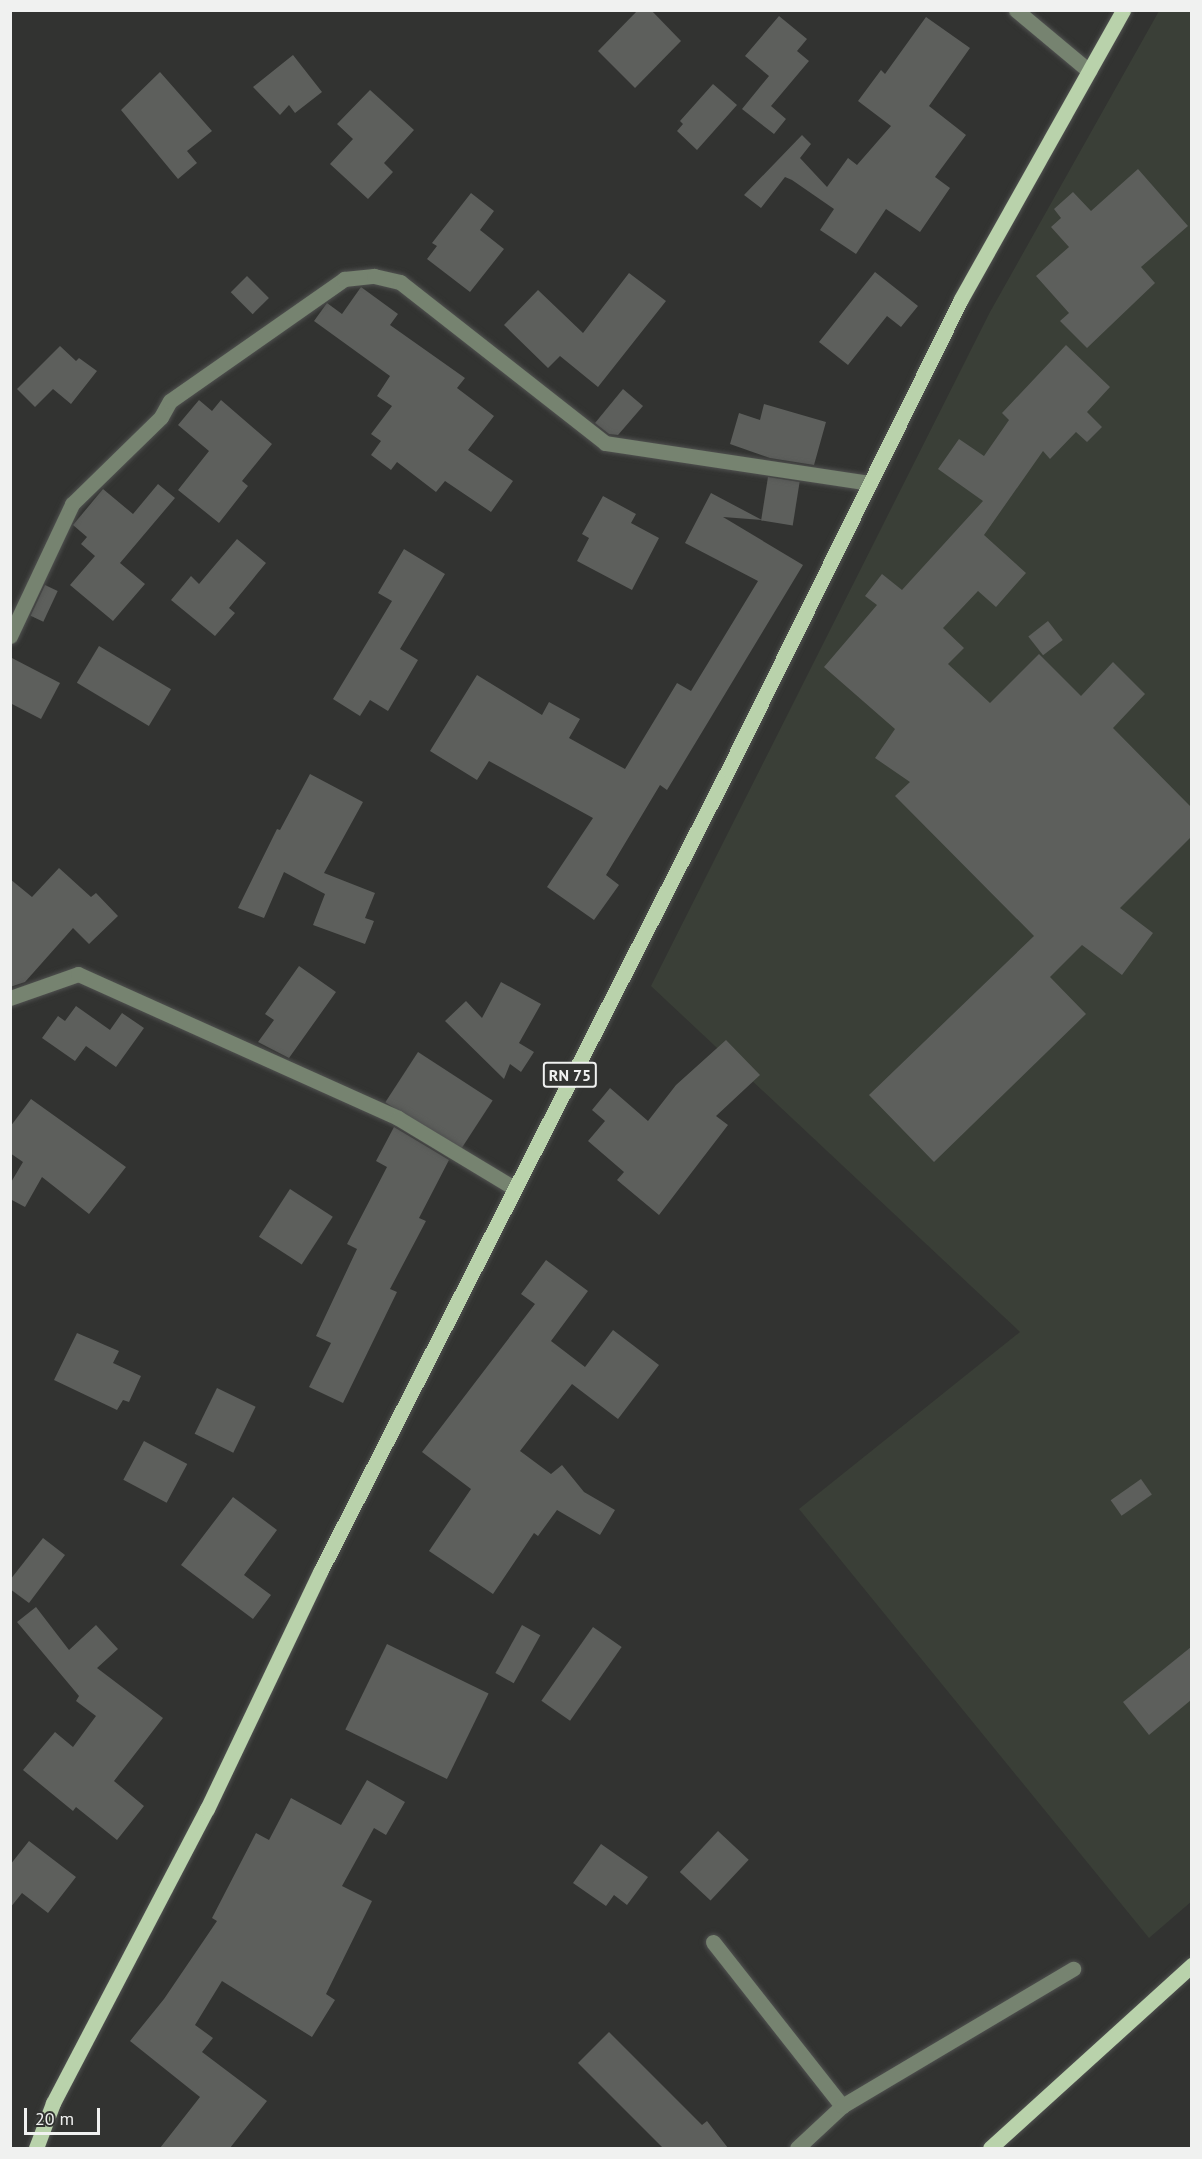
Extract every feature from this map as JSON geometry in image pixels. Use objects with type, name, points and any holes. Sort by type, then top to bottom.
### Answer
[{"type":"main road","name":"RN 75","points":[[36,2148],[53,2103],[207,1809],[320,1572],[870,483],[961,298],[1123,10]]},
{"type":"main road","points":[[990,2148],[1191,1965]]},
{"type":"street","points":[[1016,10],[1089,71]]},
{"type":"street","points":[[10,636],[72,504],[160,417],[170,401],[344,279],[374,276],[400,282],[605,443],[870,483]]},
{"type":"street","points":[[10,998],[78,974],[398,1118],[513,1188]]},
{"type":"street","points":[[713,1941],[842,2106]]},
{"type":"street","points":[[798,2148],[842,2106],[1073,1970]]},
{"type":"shaded area","points":[[1159,11],[1191,11],[1192,1901],[1149,1938],[799,1509],[1020,1332],[651,986],[990,312]]},
{"type":"building","points":[[638,10],[651,10],[681,41],[635,88],[598,51]]},
{"type":"building","points":[[779,16],[807,39],[797,51],[809,61],[771,106],[786,119],[774,134],[742,109],[769,76],[745,56]]},
{"type":"building","points":[[926,17],[970,48],[929,106],[966,135],[935,177],[950,188],[920,232],[886,209],[856,254],[820,230],[834,209],[792,180],[785,177],[761,208],[744,195],[802,135],[811,144],[800,158],[827,187],[848,158],[857,165],[891,126],[858,101],[881,70],[885,74]]},
{"type":"building","points":[[293,55],[322,92],[295,113],[289,105],[280,115],[253,87]]},
{"type":"building","points":[[160,72],[212,131],[187,151],[197,163],[178,179],[121,110]]},
{"type":"building","points":[[713,84],[737,105],[697,150],[677,131],[683,124],[680,121]]},
{"type":"building","points":[[370,90],[414,130],[384,163],[393,172],[368,199],[330,164],[353,139],[337,124]]},
{"type":"building","points":[[1138,169],[1188,226],[1141,267],[1155,283],[1087,348],[1060,321],[1069,313],[1036,276],[1069,247],[1051,227],[1061,218],[1054,209],[1073,192],[1091,211]]},
{"type":"building","points":[[471,193],[494,211],[480,230],[504,249],[470,292],[427,259],[437,246],[432,243]]},
{"type":"building","points":[[875,272],[918,306],[901,327],[887,316],[848,365],[819,342]]},
{"type":"building","points":[[629,273],[666,301],[598,387],[560,356],[548,368],[504,325],[538,290],[583,333]]},
{"type":"building","points":[[247,276],[269,298],[253,314],[231,292]]},
{"type":"building","points":[[361,287],[398,314],[390,325],[465,378],[457,388],[494,416],[468,450],[513,481],[491,512],[445,481],[436,492],[397,462],[391,470],[371,455],[381,441],[371,434],[392,406],[377,396],[390,376],[314,321],[327,303],[342,314]]},
{"type":"building","points":[[1066,345],[1110,387],[1087,412],[1102,427],[1087,442],[1076,432],[1050,459],[1043,451],[984,535],[1026,573],[996,607],[978,591],[943,628],[964,648],[948,664],[990,703],[1039,654],[1081,696],[1113,662],[1145,694],[1113,728],[1191,807],[1191,837],[1120,908],[1153,933],[1122,975],[1082,945],[1050,977],[1086,1014],[934,1162],[869,1095],[1034,936],[895,796],[910,782],[875,758],[895,729],[824,667],[877,605],[865,596],[882,574],[902,590],[983,501],[938,469],[959,439],[984,456],[1009,420],[1002,413]]},
{"type":"building","points":[[60,346],[76,361],[79,358],[97,371],[71,404],[53,389],[35,407],[17,389]]},
{"type":"building","points":[[623,389],[643,406],[618,435],[609,434],[595,423]]},
{"type":"building","points":[[199,400],[212,411],[221,400],[272,444],[242,481],[248,486],[219,523],[178,490],[209,451],[178,425]]},
{"type":"building","points":[[764,404],[826,422],[814,465],[770,458],[730,444],[739,413],[760,420]]},
{"type":"building","points":[[768,477],[800,482],[793,525],[761,520]]},
{"type":"building","points":[[158,484],[175,498],[120,563],[145,584],[113,621],[70,585],[95,556],[81,544],[87,537],[73,525],[103,489],[133,514]]},
{"type":"building","points":[[711,493],[762,520],[723,517],[803,565],[667,790],[660,785],[606,875],[619,885],[594,920],[547,887],[593,818],[489,761],[477,780],[430,751],[477,675],[542,715],[549,702],[580,719],[569,738],[625,769],[677,683],[691,691],[758,581],[685,543]]},
{"type":"building","points":[[603,496],[636,514],[631,523],[659,538],[632,590],[577,561],[589,538],[582,534]]},
{"type":"building","points":[[237,539],[266,563],[229,608],[235,613],[215,636],[171,600],[191,576],[199,584]]},
{"type":"building","points":[[404,549],[445,574],[400,649],[418,660],[388,711],[370,700],[360,716],[333,699],[392,601],[378,593]]},
{"type":"building","points":[[45,585],[58,591],[43,622],[31,616]]},
{"type":"building","points":[[1048,621],[1063,640],[1043,655],[1028,636]]},
{"type":"building","points":[[99,646],[171,689],[149,726],[77,683]]},
{"type":"building","points":[[10,657],[60,683],[41,719],[10,703]]},
{"type":"building","points":[[310,774],[363,802],[324,873],[375,893],[365,918],[374,921],[365,944],[313,925],[325,894],[284,872],[264,918],[238,908],[277,829],[280,830]]},
{"type":"building","points":[[59,868],[91,897],[96,893],[118,916],[89,944],[73,928],[25,982],[10,987],[10,879],[32,897]]},
{"type":"building","points":[[299,966],[336,992],[289,1058],[258,1042],[274,1020],[265,1014]]},
{"type":"building","points":[[501,982],[541,1004],[519,1043],[534,1052],[521,1072],[510,1064],[504,1079],[445,1021],[466,1001],[482,1018]]},
{"type":"building","points":[[76,1006],[110,1030],[122,1013],[144,1028],[116,1067],[86,1046],[75,1061],[42,1038],[58,1016],[65,1021]]},
{"type":"building","points":[[726,1040],[760,1075],[716,1116],[728,1125],[659,1215],[617,1180],[624,1172],[588,1141],[605,1121],[592,1110],[610,1088],[648,1121],[676,1085]]},
{"type":"building","points":[[418,1052],[493,1100],[460,1151],[385,1102]]},
{"type":"building","points":[[31,1099],[126,1167],[89,1214],[42,1177],[25,1207],[10,1199],[10,1184],[23,1162],[10,1153],[10,1127]]},
{"type":"building","points":[[394,1127],[449,1160],[419,1218],[426,1221],[390,1289],[397,1292],[343,1403],[309,1387],[331,1343],[316,1336],[357,1249],[347,1244],[387,1167],[376,1161]]},
{"type":"building","points":[[290,1189],[333,1217],[302,1265],[259,1237]]},
{"type":"building","points":[[546,1260],[588,1291],[551,1341],[585,1367],[613,1330],[659,1365],[618,1419],[572,1384],[520,1451],[551,1474],[562,1465],[584,1492],[615,1510],[600,1535],[557,1510],[538,1536],[534,1533],[493,1594],[429,1551],[471,1489],[422,1452],[535,1304],[521,1294]]},
{"type":"building","points":[[77,1333],[119,1351],[113,1363],[141,1376],[129,1402],[123,1400],[117,1410],[54,1380]]},
{"type":"building","points":[[217,1388],[256,1407],[233,1453],[195,1434]]},
{"type":"building","points":[[144,1441],[187,1464],[167,1503],[123,1480]]},
{"type":"building","points":[[1141,1479],[1152,1495],[1122,1516],[1111,1500]]},
{"type":"building","points":[[233,1497],[277,1530],[244,1575],[271,1595],[253,1619],[181,1565]]},
{"type":"building","points":[[43,1538],[65,1555],[29,1603],[10,1589],[10,1580]]},
{"type":"building","points":[[36,1607],[69,1650],[96,1625],[118,1649],[97,1668],[163,1718],[114,1781],[144,1806],[117,1840],[76,1807],[73,1811],[23,1770],[55,1732],[73,1747],[96,1716],[76,1701],[79,1696],[17,1622]]},
{"type":"building","points":[[522,1625],[540,1635],[514,1683],[495,1673]]},
{"type":"building","points":[[593,1627],[622,1647],[570,1721],[541,1701]]},
{"type":"building","points":[[387,1644],[489,1694],[447,1779],[345,1729]]},
{"type":"building","points":[[1191,1647],[1191,1700],[1149,1735],[1123,1702]]},
{"type":"building","points":[[367,1780],[405,1802],[386,1835],[374,1828],[342,1886],[372,1901],[326,1994],[335,2000],[312,2037],[222,1981],[195,2025],[213,2038],[202,2052],[267,2101],[230,2148],[160,2148],[200,2097],[130,2041],[164,1999],[217,1921],[212,1918],[256,1833],[269,1840],[291,1798],[341,1825]]},
{"type":"building","points":[[718,1831],[749,1860],[711,1901],[680,1872]]},
{"type":"building","points":[[29,1841],[76,1877],[48,1913],[22,1893],[10,1908],[10,1865]]},
{"type":"building","points":[[601,1844],[648,1877],[627,1905],[614,1895],[606,1906],[573,1883]]},
{"type":"building","points":[[609,2032],[702,2125],[707,2121],[728,2148],[663,2148],[578,2063]]}]
